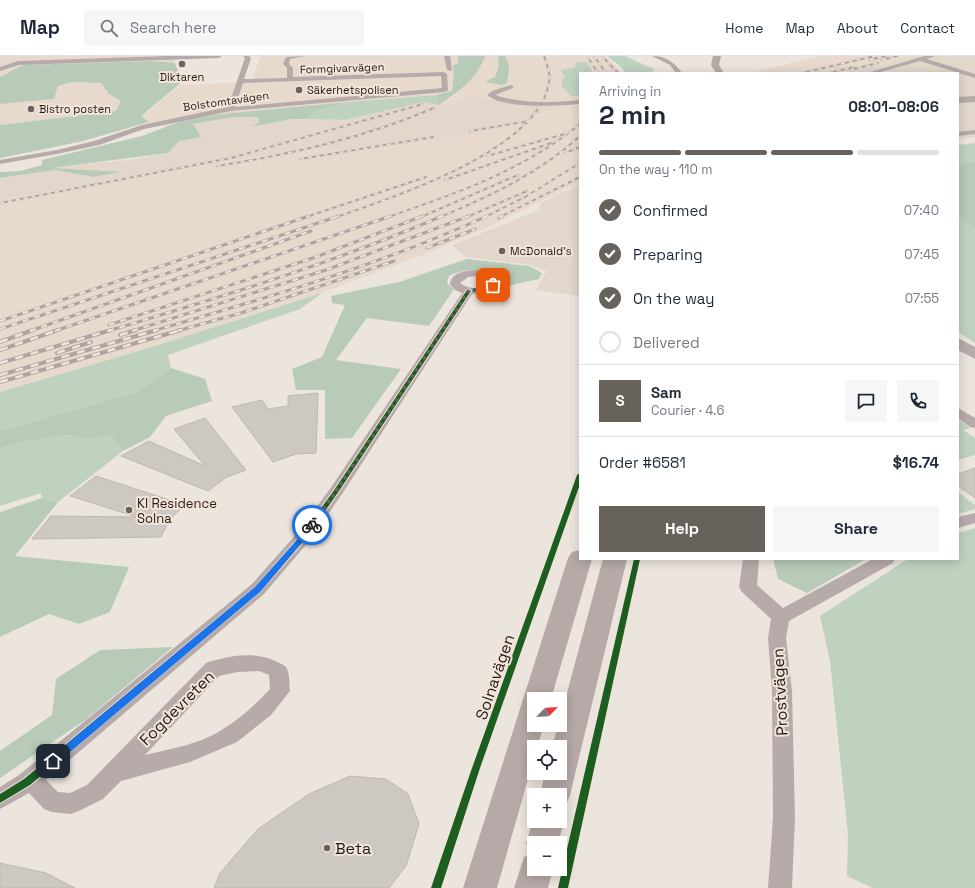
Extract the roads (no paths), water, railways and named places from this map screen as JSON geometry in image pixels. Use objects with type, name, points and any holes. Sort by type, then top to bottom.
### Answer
[{"type":"main road","points":[[717,56],[715,65],[719,72]]},
{"type":"main road","points":[[539,692],[579,560]]},
{"type":"main road","points":[[557,788],[615,560]]},
{"type":"main road","points":[[480,888],[527,732]]},
{"type":"main road","points":[[531,888],[534,876]]},
{"type":"street","points":[[54,61],[61,56]]},
{"type":"street","points":[[0,69],[12,64],[54,61],[219,56]]},
{"type":"street","points":[[231,109],[248,58],[246,56]]},
{"type":"street","points":[[290,79],[290,68],[286,64],[288,58],[303,56]]},
{"type":"street","points":[[447,56],[447,72]]},
{"type":"street","points":[[655,56],[672,64],[678,72]]},
{"type":"street","points":[[874,72],[932,56]]},
{"type":"street","points":[[920,59],[975,76]]},
{"type":"street","name":"Formgivarvägen","points":[[241,81],[447,72]]},
{"type":"street","name":"Bolstomtavägen","points":[[0,162],[57,152],[96,143],[142,127],[231,109],[445,90],[447,72]]},
{"type":"street","points":[[511,87],[494,92],[490,95],[504,99],[551,104],[579,102]]},
{"type":"street","points":[[959,100],[975,98]]},
{"type":"street","points":[[959,134],[975,132]]},
{"type":"street","points":[[0,799],[27,782],[258,589],[305,535],[337,490],[469,290]]},
{"type":"street","points":[[959,344],[975,354]]},
{"type":"street","points":[[959,413],[975,424]]},
{"type":"street","points":[[959,522],[975,518]]},
{"type":"street","points":[[751,560],[748,586],[781,617],[885,560]]},
{"type":"street","name":"Prostvägen","points":[[780,888],[784,818],[782,691],[777,638],[781,617]]},
{"type":"street","name":"Fogdevreten","points":[[27,782],[39,787],[52,802],[71,804],[94,792],[114,773],[213,669],[237,664],[261,663],[278,671],[280,692],[264,709],[230,736],[190,753],[114,773]]},
{"type":"railway","points":[[527,121],[540,107],[549,82],[549,72],[544,56]]},
{"type":"railway","points":[[587,56],[597,72]]},
{"type":"railway","points":[[594,56],[605,72]]},
{"type":"railway","points":[[602,56],[617,72]]},
{"type":"railway","points":[[806,72],[875,56]]},
{"type":"railway","points":[[870,60],[886,56]]},
{"type":"railway","points":[[882,60],[897,56]]},
{"type":"railway","points":[[850,70],[878,63]]},
{"type":"railway","points":[[833,72],[854,67]]},
{"type":"railway","points":[[0,203],[231,158],[423,104]]},
{"type":"railway","points":[[217,166],[327,144],[408,119],[434,108]]},
{"type":"railway","points":[[336,217],[426,184],[460,168],[492,150],[520,129],[527,121]]},
{"type":"railway","points":[[470,131],[527,121]]},
{"type":"railway","points":[[388,217],[464,190],[513,168],[559,140],[579,125]]},
{"type":"railway","points":[[487,156],[568,133]]},
{"type":"railway","points":[[300,159],[433,137]]},
{"type":"railway","points":[[440,217],[477,201],[514,182],[548,161],[579,137]]},
{"type":"railway","points":[[445,180],[551,143]]},
{"type":"railway","points":[[565,153],[579,147]]},
{"type":"railway","points":[[487,216],[525,197],[579,164]]},
{"type":"railway","points":[[421,217],[518,175]]},
{"type":"railway","points":[[309,216],[426,177]]},
{"type":"railway","points":[[502,216],[579,178]]},
{"type":"railway","points":[[467,217],[527,191]]},
{"type":"railway","points":[[0,321],[309,216]]},
{"type":"railway","points":[[55,331],[391,216]]},
{"type":"railway","points":[[109,325],[316,257],[423,216]]},
{"type":"railway","points":[[108,331],[318,264],[442,216]]},
{"type":"railway","points":[[132,331],[326,270],[469,216]]},
{"type":"railway","points":[[153,331],[322,280],[406,250],[487,216]]},
{"type":"railway","points":[[0,329],[336,217]]},
{"type":"railway","points":[[427,248],[475,229]]},
{"type":"railway","points":[[30,331],[311,231]]},
{"type":"railway","points":[[177,331],[241,313],[394,261]]},
{"type":"railway","points":[[0,342],[33,330]]},
{"type":"railway","points":[[0,350],[58,330]]},
{"type":"railway","points":[[0,363],[111,330]]},
{"type":"railway","points":[[120,335],[136,330]]},
{"type":"railway","points":[[0,375],[157,330]]},
{"type":"railway","points":[[0,382],[181,330]]},
{"type":"railway","points":[[57,353],[91,342]]},
{"type":"place","name":"Diktaren","points":[[182,64]]},
{"type":"place","name":"Säkerhetspolisen","points":[[299,90]]},
{"type":"place","name":"Bistro posten","points":[[31,109]]},
{"type":"place","name":"McDonald's","points":[[502,251]]},
{"type":"place","name":"KI Residence Solna","points":[[129,510]]},
{"type":"place","name":"Beta","points":[[327,848]]}]
